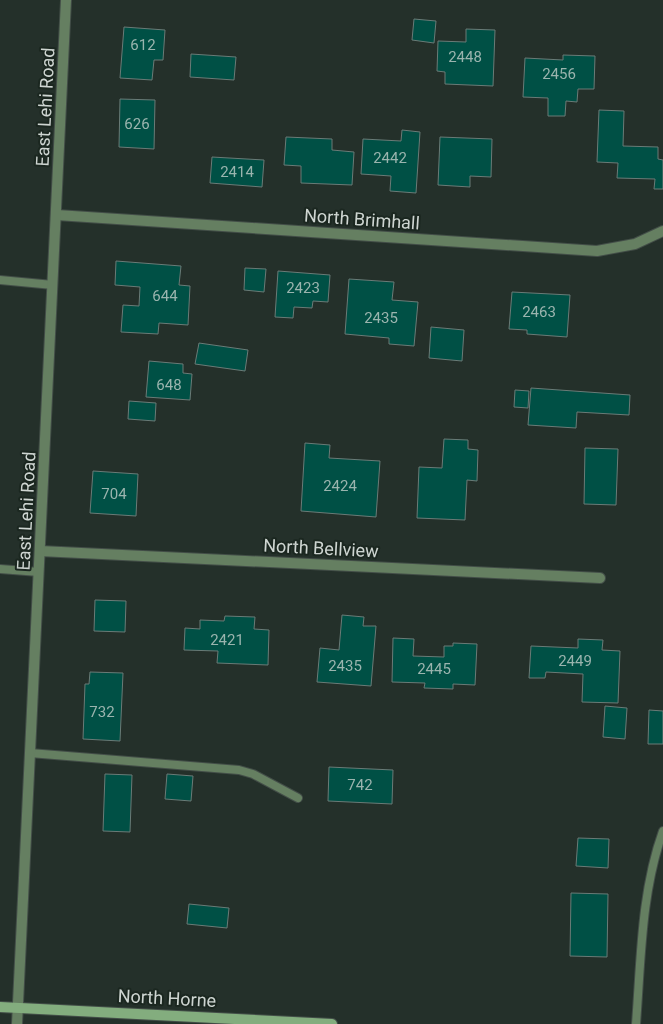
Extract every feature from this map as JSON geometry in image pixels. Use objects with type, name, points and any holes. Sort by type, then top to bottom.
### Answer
[{"type":"street","name":"East Lehi Road","points":[[17,1024],[66,0]]},
{"type":"street","name":"North Brimhall","points":[[57,215],[597,251],[635,244],[663,231]]},
{"type":"street","name":"North Bellview","points":[[40,551],[600,578]]},
{"type":"street","name":"North Horne","points":[[0,1006],[332,1024]]},
{"type":"lane","points":[[0,280],[53,285]]},
{"type":"lane","points":[[0,569],[38,572]]},
{"type":"lane","points":[[30,753],[239,770],[253,774],[298,798]]},
{"type":"lane","points":[[636,1024],[646,902],[656,852],[663,831]]},
{"type":"building","points":[[414,19],[436,21],[434,43],[412,40]]},
{"type":"building","points":[[124,27],[165,30],[163,60],[154,60],[152,80],[120,78]]},
{"type":"building","points":[[466,29],[495,30],[493,86],[445,84],[445,72],[437,71],[438,41],[466,42]]},
{"type":"building","points":[[191,54],[236,57],[234,80],[190,77]]},
{"type":"building","points":[[563,55],[595,56],[594,89],[578,89],[577,102],[566,101],[565,116],[548,116],[548,98],[523,97],[525,58],[563,60]]},
{"type":"building","points":[[120,99],[155,100],[154,149],[119,147]]},
{"type":"building","points":[[599,110],[624,111],[623,146],[658,147],[658,159],[663,160],[663,189],[654,189],[655,179],[617,178],[618,163],[597,162]]},
{"type":"building","points":[[402,130],[420,132],[416,193],[390,191],[391,176],[361,174],[363,139],[401,141]]},
{"type":"building","points":[[286,137],[332,139],[332,150],[354,152],[352,185],[301,183],[301,166],[284,165]]},
{"type":"building","points":[[440,137],[492,139],[491,177],[470,176],[470,187],[438,185]]},
{"type":"building","points":[[212,157],[264,160],[262,187],[210,183]]},
{"type":"building","points":[[116,261],[181,266],[179,285],[190,286],[188,325],[159,323],[158,334],[121,332],[123,305],[139,306],[140,287],[115,285]]},
{"type":"building","points":[[245,268],[266,269],[264,292],[244,290]]},
{"type":"building","points":[[278,271],[330,275],[328,302],[313,301],[312,308],[294,307],[293,318],[275,317]]},
{"type":"building","points":[[349,279],[394,282],[392,300],[418,302],[414,346],[389,344],[389,338],[345,334]]},
{"type":"building","points":[[512,292],[570,295],[567,337],[527,334],[527,330],[509,329]]},
{"type":"building","points":[[431,327],[464,330],[462,361],[429,358]]},
{"type":"building","points":[[199,343],[248,350],[245,371],[195,364]]},
{"type":"building","points":[[149,361],[183,364],[183,373],[192,374],[190,400],[146,397]]},
{"type":"building","points":[[531,388],[630,395],[629,415],[577,412],[576,428],[528,425]]},
{"type":"building","points":[[515,390],[529,391],[528,408],[514,407]]},
{"type":"building","points":[[129,401],[156,403],[155,421],[128,419]]},
{"type":"building","points":[[444,439],[468,440],[468,449],[478,450],[477,481],[467,480],[465,520],[417,518],[419,467],[442,468]]},
{"type":"building","points":[[305,443],[330,445],[329,458],[380,461],[376,517],[301,511]]},
{"type":"building","points":[[585,448],[618,449],[616,505],[584,504]]},
{"type":"building","points":[[93,471],[138,474],[136,516],[90,513]]},
{"type":"building","points":[[95,600],[126,601],[125,632],[94,631]]},
{"type":"building","points":[[342,615],[364,617],[363,626],[376,626],[371,686],[317,682],[320,648],[339,650]]},
{"type":"building","points":[[225,616],[255,617],[254,629],[269,630],[268,665],[217,663],[218,651],[184,650],[185,628],[200,629],[200,620],[224,621]]},
{"type":"building","points":[[393,638],[414,639],[413,656],[444,657],[444,646],[453,646],[453,643],[477,644],[475,685],[453,684],[453,689],[424,688],[425,683],[392,682]]},
{"type":"building","points":[[578,639],[603,640],[602,650],[620,651],[618,703],[582,702],[583,674],[546,672],[545,678],[529,678],[531,646],[578,648]]},
{"type":"building","points":[[90,672],[123,673],[120,741],[83,739],[85,684],[89,684]]},
{"type":"building","points":[[605,706],[627,708],[625,739],[603,737]]},
{"type":"building","points":[[649,710],[663,711],[663,744],[648,744]]},
{"type":"building","points":[[329,767],[393,770],[392,804],[328,801]]},
{"type":"building","points":[[105,774],[132,775],[130,832],[103,831]]},
{"type":"building","points":[[167,774],[193,776],[191,801],[165,799]]},
{"type":"building","points":[[578,838],[609,839],[608,868],[576,866]]},
{"type":"building","points":[[571,893],[608,894],[607,957],[570,956]]},
{"type":"building","points":[[189,904],[229,908],[227,928],[187,924]]}]
